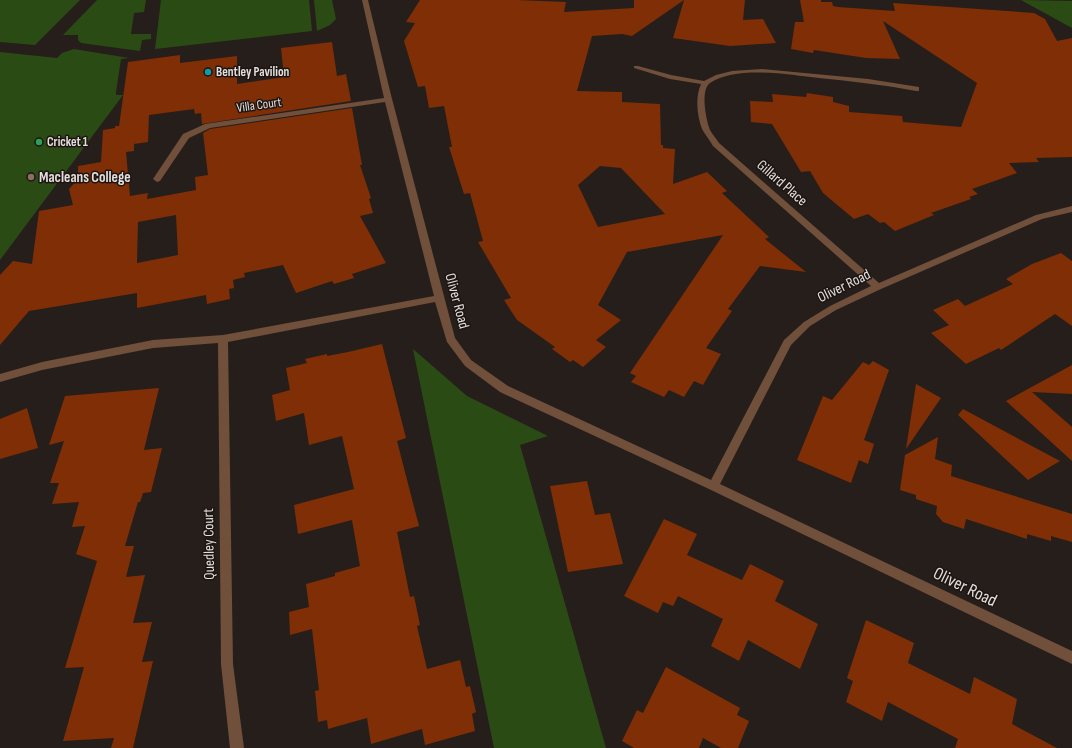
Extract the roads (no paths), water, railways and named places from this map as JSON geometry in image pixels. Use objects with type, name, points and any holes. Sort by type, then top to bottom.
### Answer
[{"type":"street","name":"Oliver Road","points":[[365,0],[450,339],[468,363],[504,389],[713,486],[1072,658]]},
{"type":"street","points":[[636,67],[706,83],[724,75],[748,71],[884,82],[916,89]]},
{"type":"street","name":"Gillard Place","points":[[706,83],[701,92],[702,114],[706,130],[716,144],[878,287]]},
{"type":"street","name":"Villa Court","points":[[157,178],[186,136],[208,126],[389,99]]},
{"type":"street","name":"Oliver Road","points":[[713,486],[787,343],[807,324],[833,308],[878,287],[1039,217],[1072,209]]},
{"type":"street","points":[[0,378],[42,366],[153,344],[223,339],[439,298]]},
{"type":"street","name":"Quedley Court","points":[[223,339],[226,664],[237,748]]},
{"type":"place","name":"Bentley Pavilion","points":[[208,72]]},
{"type":"place","name":"Cricket 1","points":[[39,142]]},
{"type":"place","name":"Macleans College","points":[[31,177]]}]
